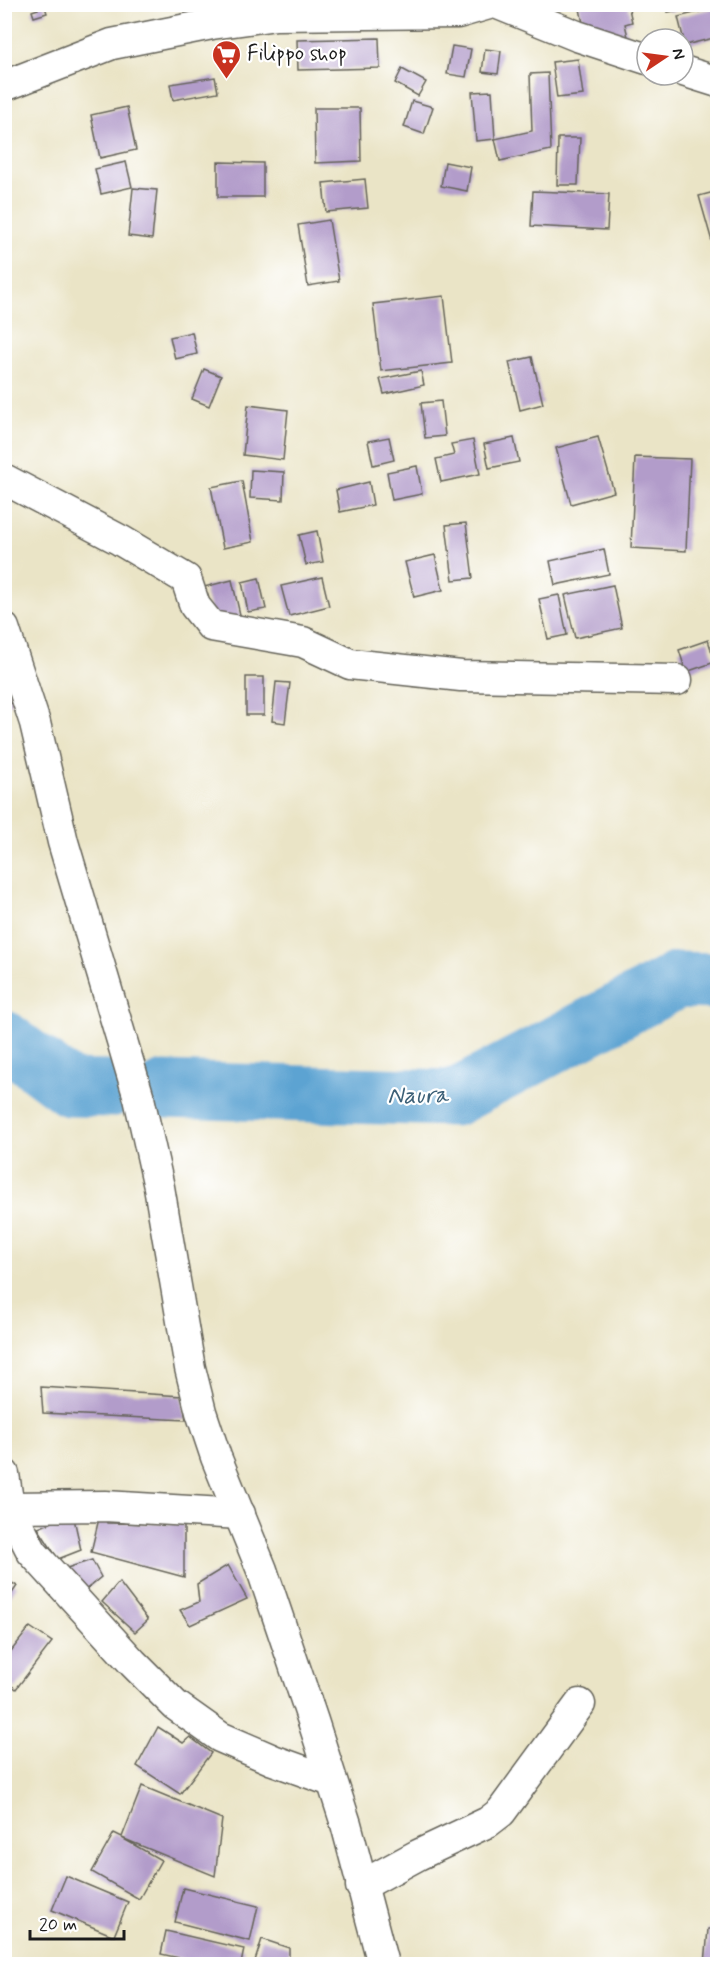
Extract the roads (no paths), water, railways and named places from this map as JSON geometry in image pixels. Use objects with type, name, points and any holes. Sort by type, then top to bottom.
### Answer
[{"type":"street","points":[[4,87],[112,45],[212,24],[276,15],[458,13],[489,4]]},
{"type":"street","points":[[498,4],[635,56]]},
{"type":"street","points":[[695,75],[717,82]]},
{"type":"street","points":[[4,479],[120,540],[186,579],[195,606],[211,626],[303,642],[350,664],[461,676],[677,680]]},
{"type":"street","points":[[4,627],[36,723],[63,842],[141,1107],[159,1187],[190,1368],[201,1412],[216,1457],[262,1570],[346,1824],[383,1965]]},
{"type":"street","points":[[4,1474],[9,1507],[32,1552],[133,1663],[175,1705],[220,1737],[273,1760],[331,1781]]},
{"type":"street","points":[[9,1507],[105,1506],[240,1514]]},
{"type":"street","points":[[361,1886],[418,1855],[488,1822],[501,1812],[580,1704]]},
{"type":"waterway","name":"Naura","points":[[163,1090],[454,1098],[678,980],[718,981]]},
{"type":"waterway","name":"Naura","points":[[4,1039],[70,1088],[110,1089]]},
{"type":"place","name":"Filippo shop","points":[[226,80]]}]
